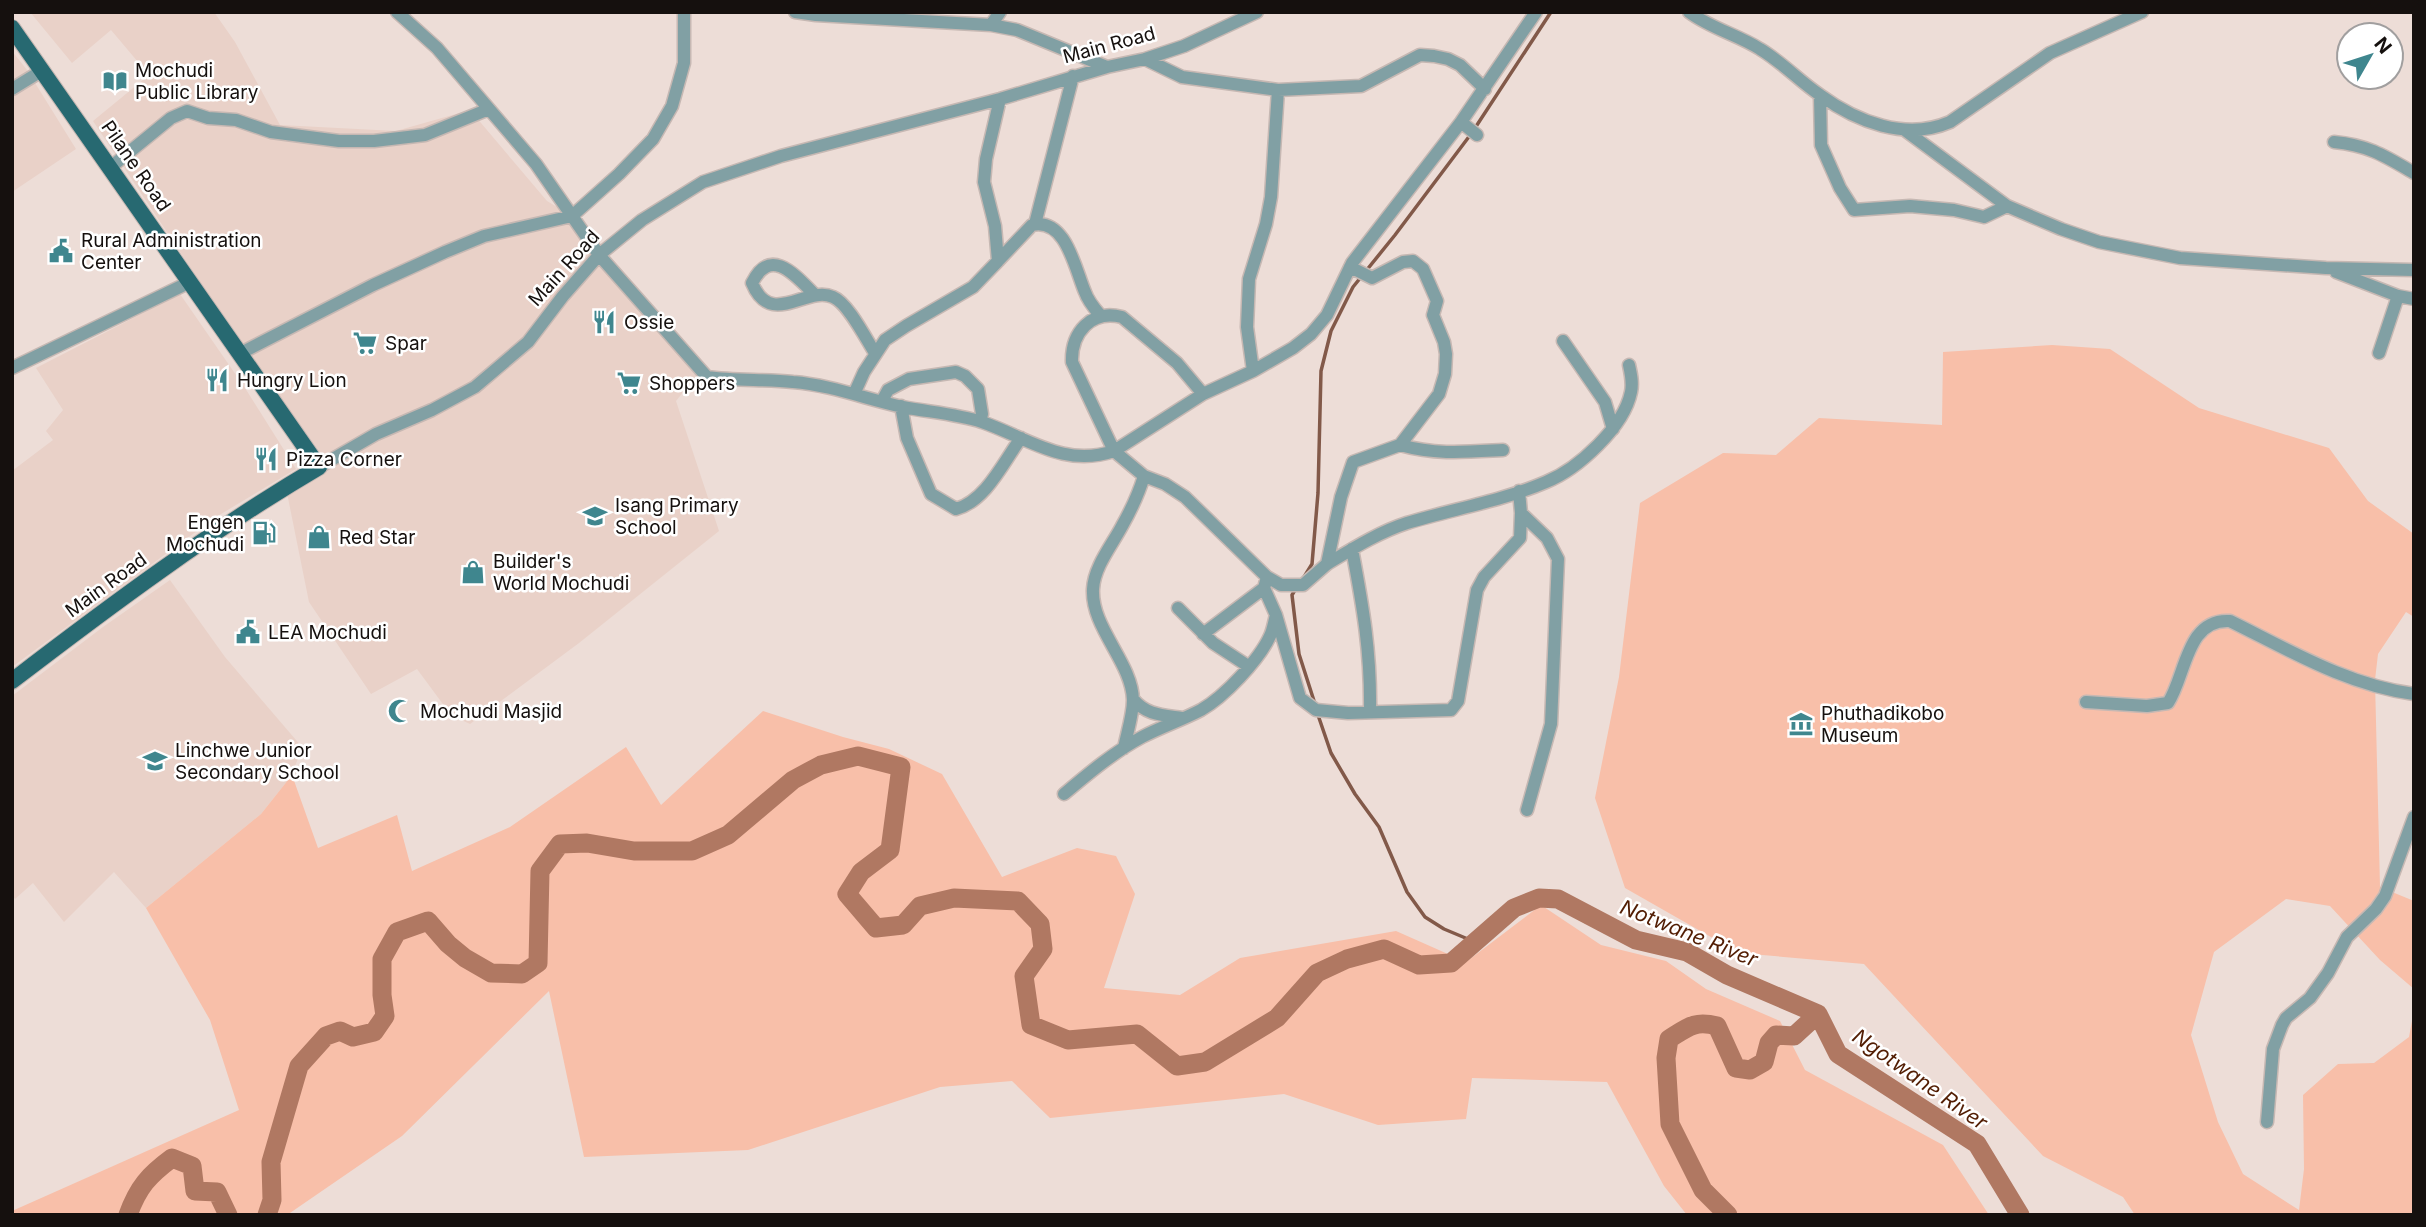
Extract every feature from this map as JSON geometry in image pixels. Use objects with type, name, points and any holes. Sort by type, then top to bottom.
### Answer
[{"type":"main road","name":"Pilane Road","points":[[12,28],[319,467]]},
{"type":"main road","name":"Main Road","points":[[12,681],[53,648],[223,528],[319,467]]},
{"type":"street","points":[[397,12],[438,48],[536,164],[599,255],[707,377],[795,382],[855,393],[901,406],[980,421],[1053,452],[1076,457],[1098,456],[1114,451],[1203,394],[1253,371],[1293,348],[1311,334],[1359,272],[1464,125],[1536,12]]},
{"type":"street","points":[[239,354],[373,285],[445,252],[484,236],[572,216],[653,139],[672,106],[684,63],[684,12]]},
{"type":"street","points":[[795,12],[991,25],[1017,30],[1107,67]]},
{"type":"street","points":[[991,25],[1000,12]]},
{"type":"street","name":"Main Road","points":[[319,467],[376,434],[432,410],[475,387],[528,342],[599,255],[642,220],[703,182],[781,156],[1145,58],[1184,46],[1257,12]]},
{"type":"street","points":[[1689,12],[1767,53],[1820,96],[1861,118],[1906,131],[1935,129],[1950,122],[2050,53],[2142,12]]},
{"type":"street","points":[[1145,58],[1182,78],[1278,90],[1361,86],[1420,55],[1448,59],[1460,65],[1485,89]]},
{"type":"street","points":[[12,89],[43,70]]},
{"type":"street","points":[[855,393],[875,353],[885,340],[973,287],[1035,224],[1073,76]]},
{"type":"street","points":[[1253,371],[1247,327],[1250,279],[1266,225],[1271,197],[1278,90]]},
{"type":"street","points":[[1820,96],[1821,145],[1840,188],[1854,210],[1910,206],[1954,210],[1984,217],[2007,206]]},
{"type":"street","points":[[998,261],[995,226],[984,181],[986,159],[1000,99]]},
{"type":"street","points":[[111,167],[171,118],[187,111],[208,118],[236,120],[271,132],[339,141],[374,141],[425,135],[489,109]]},
{"type":"street","points":[[1464,125],[1477,135]]},
{"type":"street","points":[[1906,131],[2007,206],[2099,242],[2180,258],[2326,268],[2414,270]]},
{"type":"street","points":[[2334,142],[2359,145],[2414,173]]},
{"type":"street","points":[[1035,224],[1055,230],[1063,239],[1077,267],[1088,300],[1100,315]]},
{"type":"street","points":[[1327,564],[1341,497],[1353,461],[1400,444],[1439,394],[1445,374],[1447,354],[1433,315],[1437,300],[1423,269],[1413,261],[1403,262],[1376,276],[1359,272]]},
{"type":"street","points":[[815,295],[793,272],[780,265],[768,266],[758,271],[752,283],[760,297],[778,305],[794,303],[815,295],[832,296],[844,305],[875,353]]},
{"type":"street","points":[[2326,268],[2398,296],[2414,299]]},
{"type":"street","points":[[12,368],[190,282]]},
{"type":"street","points":[[2379,353],[2398,296]]},
{"type":"street","points":[[1203,394],[1177,363],[1122,317],[1100,315],[1075,338],[1072,362],[1114,451],[1144,476],[1165,484],[1185,497],[1266,582],[1300,698],[1317,710],[1348,713],[1447,711],[1456,705],[1464,674],[1477,590],[1483,577],[1520,538],[1519,491]]},
{"type":"street","points":[[1563,341],[1605,402],[1613,429]]},
{"type":"street","points":[[1266,582],[1303,585],[1327,564],[1404,524],[1546,482],[1571,468],[1613,429],[1624,412],[1631,393],[1629,365]]},
{"type":"street","points":[[882,401],[888,390],[909,379],[956,372],[965,376],[978,389],[982,405],[980,421]]},
{"type":"street","points":[[901,406],[907,438],[931,494],[956,509],[965,507],[976,499],[1021,438]]},
{"type":"street","points":[[1400,444],[1422,451],[1445,453],[1503,450]]},
{"type":"street","points":[[1144,476],[1125,522],[1095,574],[1093,601],[1103,628],[1124,668],[1133,699],[1141,709],[1182,718]]},
{"type":"street","points":[[1521,513],[1547,538],[1558,559],[1551,724],[1527,810]]},
{"type":"street","points":[[1352,549],[1367,625],[1371,666],[1370,712]]},
{"type":"street","points":[[1203,634],[1266,582]]},
{"type":"street","points":[[1178,608],[1203,634],[1248,666]]},
{"type":"street","points":[[1064,794],[1097,766],[1124,748],[1202,709],[1231,685],[1270,636],[1276,615]]},
{"type":"street","points":[[2086,702],[2147,706],[2169,702],[2187,656],[2202,630],[2222,621],[2230,621],[2349,679],[2390,691],[2414,694]]},
{"type":"street","points":[[1124,748],[1133,699]]},
{"type":"street","points":[[2266,1122],[2273,1049],[2282,1025],[2286,1018],[2310,998],[2328,973],[2347,937],[2376,909],[2385,896],[2414,817]]},
{"type":"shaded area","points":[[30,12],[214,12],[235,42],[280,125],[396,131],[470,110],[547,201],[572,216],[599,255],[696,376],[676,401],[719,531],[579,643],[470,724],[451,715],[417,669],[371,694],[309,602],[287,493],[331,467],[246,351],[93,121],[149,75],[111,30],[72,63]]},
{"type":"shaded area","points":[[12,51],[27,70],[76,149],[12,192]]},
{"type":"shaded area","points":[[180,294],[245,388],[296,469],[216,517],[12,667],[12,471],[53,440],[46,431],[63,410],[36,368]]},
{"type":"shaded area","points":[[2052,345],[2110,349],[2199,408],[2329,448],[2368,501],[2414,534],[2414,617],[2406,612],[2378,654],[2375,680],[2380,887],[2414,901],[2414,989],[2380,960],[2330,906],[2286,899],[2214,952],[2191,1035],[2218,1122],[2243,1174],[2299,1210],[2304,1169],[2303,1095],[2338,1064],[2374,1063],[2409,1037],[2414,1010],[2414,1215],[2135,1215],[2123,1197],[2043,1156],[1864,964],[1739,953],[1625,888],[1595,798],[1619,677],[1640,503],[1723,453],[1776,455],[1819,418],[1942,425],[1943,352]]},
{"type":"shaded area","name":"Linchwe Junior Secondary School","points":[[170,580],[225,657],[302,747],[292,775],[261,814],[146,908],[114,872],[64,922],[33,883],[15,899],[12,895],[12,696]]},
{"type":"shaded area","points":[[763,711],[889,749],[942,774],[1002,877],[1077,848],[1116,856],[1135,894],[1104,988],[1180,995],[1240,958],[1396,931],[1466,962],[1541,905],[1601,945],[1666,961],[1706,989],[1780,1021],[1805,1070],[1943,1145],[1989,1215],[1687,1215],[1664,1186],[1607,1082],[1472,1078],[1466,1119],[1378,1125],[1284,1094],[1050,1118],[1012,1081],[940,1087],[748,1150],[584,1157],[549,991],[402,1136],[287,1215],[12,1215],[12,1211],[239,1110],[210,1020],[146,908],[261,814],[292,775],[318,848],[397,815],[412,871],[510,827],[626,747],[661,805]]},
{"type":"waterway","points":[[1475,128],[1551,12]]},
{"type":"waterway","points":[[1304,577],[1312,564],[1318,493],[1321,371],[1331,331],[1353,287],[1471,134]]},
{"type":"waterway","points":[[1295,590],[1292,595],[1299,654],[1315,704]]},
{"type":"waterway","points":[[1318,715],[1331,753],[1355,794],[1379,827],[1407,892],[1425,917],[1444,929],[1475,942]]},
{"type":"waterway","name":"Notwane River","points":[[267,1215],[272,1200],[271,1162],[299,1066],[326,1036],[340,1031],[353,1037],[374,1032],[385,1016],[382,959],[397,932],[428,921],[448,944],[465,958],[491,973],[522,974],[538,963],[540,871],[560,844],[587,843],[634,851],[692,851],[728,835],[793,780],[821,765],[858,756],[901,767],[890,850],[861,872],[847,894],[876,928],[903,925],[920,906],[954,898],[1018,901],[1040,924],[1043,949],[1024,976],[1031,1025],[1068,1040],[1137,1034],[1177,1066],[1205,1062],[1277,1018],[1317,973],[1347,959],[1384,949],[1419,965],[1451,963],[1514,908],[1539,898],[1558,899],[1636,940],[1687,952],[1727,975],[1818,1014],[1794,1036],[1776,1035],[1769,1043],[1764,1062],[1750,1070],[1736,1068],[1717,1026],[1697,1024],[1669,1039],[1666,1058],[1670,1124],[1703,1190],[1728,1215]]},
{"type":"waterway","name":"Ngotwane River","points":[[1818,1014],[1838,1054],[1977,1144],[2020,1215]]},
{"type":"waterway","name":"Notwane River","points":[[128,1215],[145,1182],[172,1158],[192,1166],[195,1191],[217,1192],[228,1215]]},
{"type":"place","name":"Mochudi Public Library","points":[[115,81]]},
{"type":"place","name":"Rural Administration Center","points":[[61,251]]},
{"type":"place","name":"Ossie","points":[[604,322]]},
{"type":"place","name":"Spar","points":[[365,343]]},
{"type":"place","name":"Hungry Lion","points":[[217,380]]},
{"type":"place","name":"Shoppers","points":[[629,383]]},
{"type":"place","name":"Pizza Corner","points":[[266,459]]},
{"type":"place","name":"Isang Primary School","points":[[595,516]]},
{"type":"place","name":"Engen Mochudi","points":[[264,533]]},
{"type":"place","name":"Red Star","points":[[319,537]]},
{"type":"place","name":"Builder's World Mochudi","points":[[473,572]]},
{"type":"place","name":"LEA Mochudi","points":[[248,632]]},
{"type":"place","name":"Mochudi Masjid","points":[[400,711]]},
{"type":"place","name":"Phuthadikobo Museum","points":[[1801,724]]},
{"type":"place","name":"Linchwe Junior Secondary School","points":[[155,761]]}]
